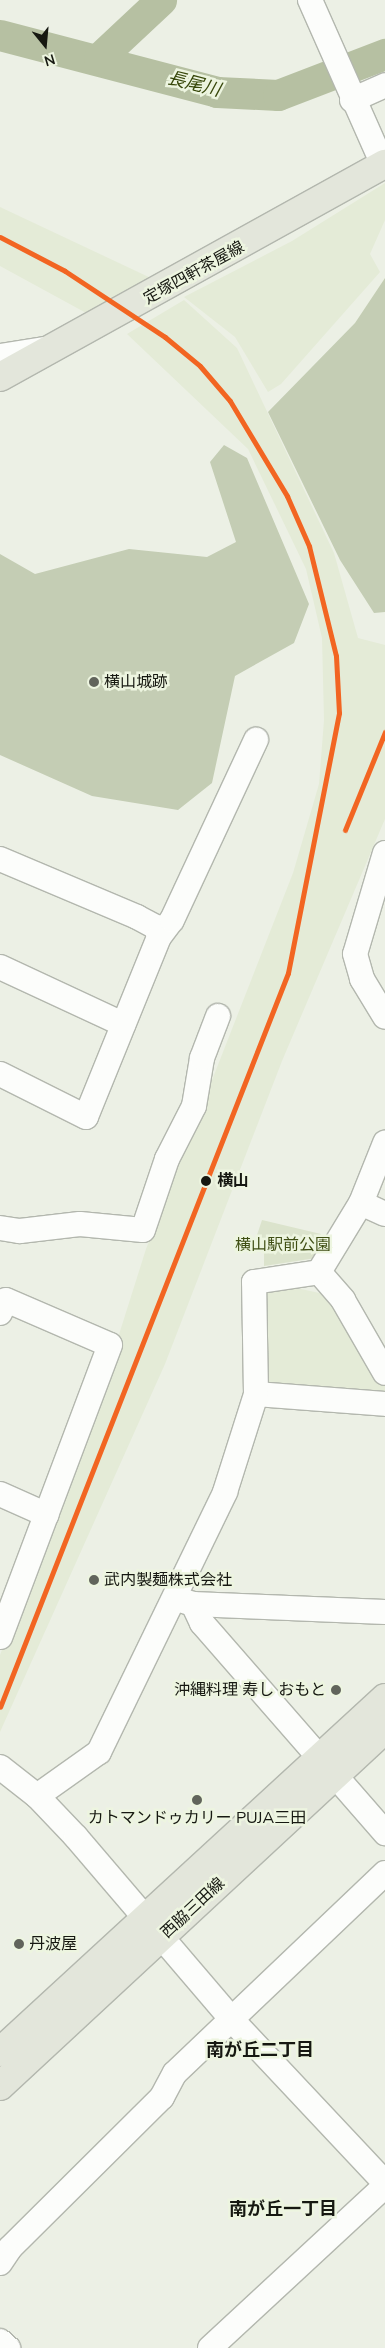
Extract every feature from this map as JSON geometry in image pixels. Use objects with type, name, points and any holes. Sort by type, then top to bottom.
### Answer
[{"type":"main road","name":"定塚四軒茶屋線","points":[[0,377],[384,164]]},
{"type":"main road","name":"西脇三田線","points":[[0,2052],[151,1929],[328,1767],[385,1698]]},
{"type":"main road","name":"西脇三田線","points":[[328,1767],[385,1729]]},
{"type":"main road","name":"西脇三田線","points":[[0,2086],[151,1929]]},
{"type":"street","points":[[310,0],[352,100],[384,164]]},
{"type":"street","points":[[352,100],[385,84]]},
{"type":"street","points":[[0,356],[55,348]]},
{"type":"street","points":[[0,1074],[86,1117],[159,936],[172,920],[256,740]]},
{"type":"street","points":[[385,853],[355,954],[362,979],[385,1017]]},
{"type":"street","points":[[0,859],[137,917],[156,927],[159,936]]},
{"type":"street","points":[[0,967],[123,1024]]},
{"type":"street","points":[[0,1228],[20,1231],[80,1224],[144,1230],[167,1159],[194,1106],[202,1058],[218,1016]]},
{"type":"street","points":[[319,1272],[360,1203],[385,1143]]},
{"type":"street","points":[[360,1203],[385,1214]]},
{"type":"street","points":[[319,1272],[342,1300],[385,1373]]},
{"type":"street","points":[[37,1796],[99,1752],[182,1600],[225,1492],[256,1394],[254,1282],[319,1272]]},
{"type":"street","points":[[0,1313],[6,1300],[110,1345],[0,1637]]},
{"type":"street","points":[[256,1394],[385,1404]]},
{"type":"street","points":[[0,1494],[47,1515]]},
{"type":"street","points":[[182,1600],[385,1612]]},
{"type":"street","points":[[182,1600],[385,1833]]},
{"type":"street","points":[[0,1767],[37,1796],[233,2021],[385,2184],[210,2348]]},
{"type":"street","points":[[0,2263],[10,2248],[162,2097],[175,2074],[233,2021],[385,1873]]},
{"type":"street","points":[[0,2341],[8,2348]]},
{"type":"shaded area","points":[[385,183],[385,220],[370,254],[380,272],[281,384],[268,392],[235,337],[184,297],[292,241]]},
{"type":"shaded area","points":[[0,207],[153,279],[88,314],[0,266]]},
{"type":"shaded area","points":[[385,278],[385,612],[374,613],[340,560],[268,412],[355,323]]},
{"type":"shaded area","points":[[184,300],[237,348],[334,553],[358,638],[385,645],[385,819],[282,1061],[165,1364],[0,1732],[0,1655],[92,1420],[146,1249],[293,873],[319,784],[324,720],[322,638],[306,569],[248,449],[127,334]]},
{"type":"shaded area","points":[[224,445],[247,458],[309,604],[294,643],[235,676],[212,783],[178,810],[92,796],[0,755],[0,554],[35,574],[129,549],[207,557],[236,542],[210,462]]},
{"type":"shaded area","points":[[292,1287],[333,1296],[385,1384],[385,1400],[264,1388],[266,1290]]},
{"type":"green space","name":"横山駅前公園","points":[[262,1220],[321,1234],[316,1258],[264,1266],[264,1243],[257,1235]]},
{"type":"waterway","points":[[99,58],[161,0]]},
{"type":"waterway","name":"長尾川","points":[[0,35],[217,92],[278,95],[385,54]]},
{"type":"transit line","points":[[0,237],[65,271],[165,337],[200,366],[230,401],[287,496],[309,546],[336,656],[339,713],[288,973],[0,1707]]},
{"type":"transit line","points":[[345,830],[385,732]]},
{"type":"place","name":"横山城跡","points":[[94,682]]},
{"type":"place","name":"横山","points":[[206,1181]]},
{"type":"place","name":"武内製麺株式会社","points":[[94,1580]]},
{"type":"place","name":"沖縄料理 寿し おもと","points":[[336,1690]]},
{"type":"place","name":"カトマンドゥカリー PUJA三田","points":[[197,1800]]},
{"type":"place","name":"丹波屋","points":[[19,1944]]},
{"type":"district","name":"南が丘二丁目","points":[[260,2050]]},
{"type":"district","name":"南が丘一丁目","points":[[283,2209]]}]
